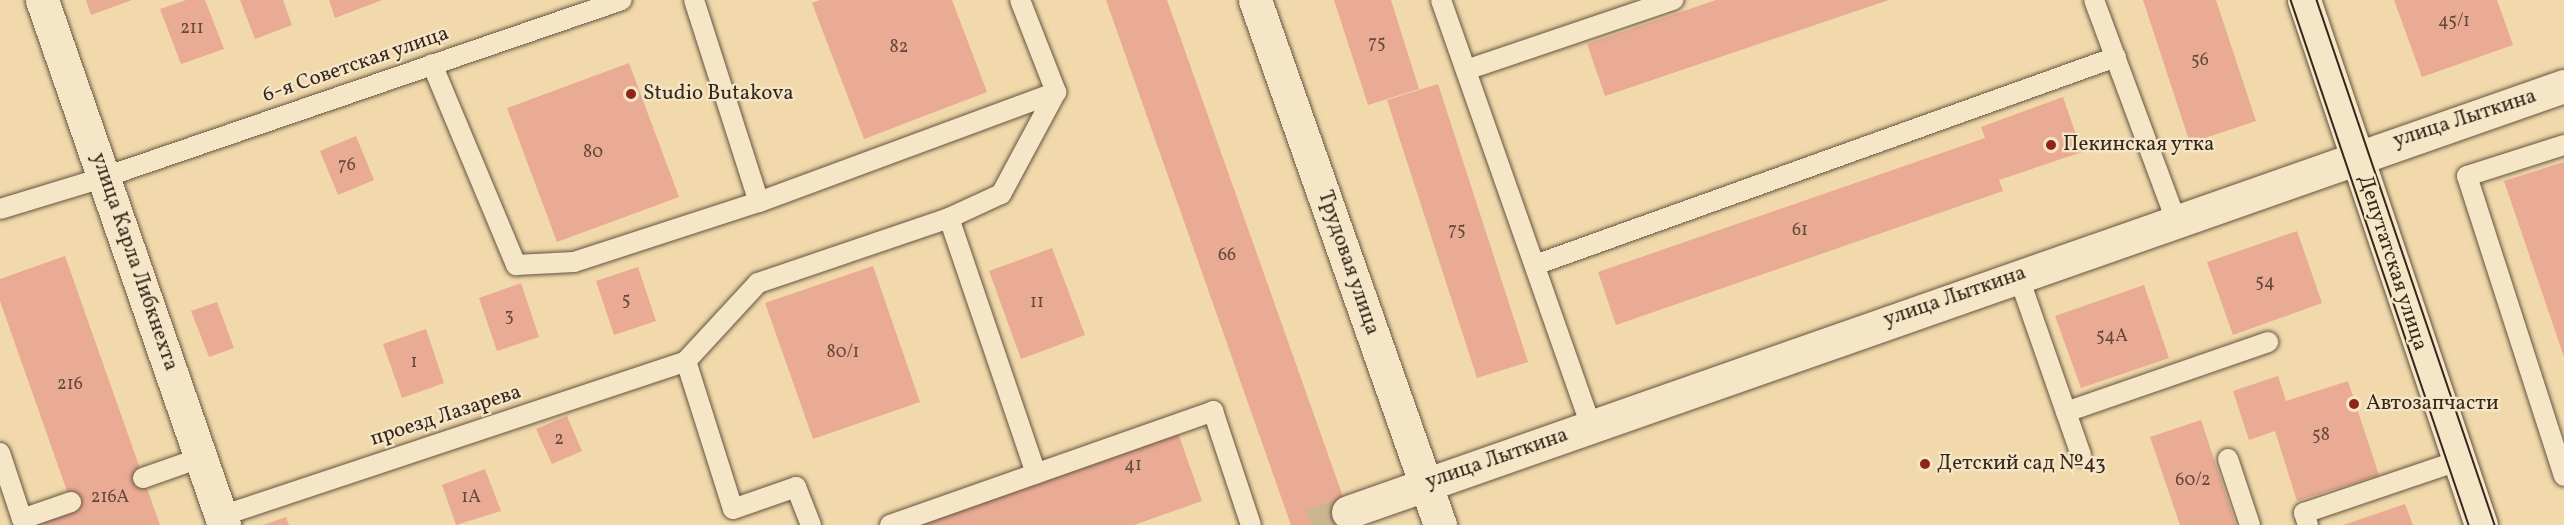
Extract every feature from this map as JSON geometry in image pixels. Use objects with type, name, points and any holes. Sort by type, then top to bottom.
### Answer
[{"type":"street","name":"улица Карла Либкнехта","points":[[42,0],[222,520]]},
{"type":"street","name":"Трудовая улица","points":[[1256,0],[1440,525]]},
{"type":"street","name":"Депутатская улица","points":[[2304,0],[2481,525]]},
{"type":"street","name":"улица Лыткина","points":[[1348,512],[2357,156],[2564,86]]},
{"type":"lane","name":"6-я Советская улица","points":[[0,209],[105,177],[622,0]]},
{"type":"lane","points":[[694,0],[759,202]]},
{"type":"lane","points":[[811,525],[796,487],[733,510],[686,361],[758,283],[949,218],[1001,194],[1056,92],[1020,0]]},
{"type":"lane","points":[[1441,0],[1592,425]]},
{"type":"lane","points":[[1466,70],[1672,0]]},
{"type":"lane","points":[[2094,0],[2176,220]]},
{"type":"lane","points":[[1535,265],[2116,57]]},
{"type":"lane","points":[[432,64],[516,265],[574,262],[759,202],[1056,92]]},
{"type":"lane","points":[[2564,145],[2467,176],[2561,454],[2564,477]]},
{"type":"lane","points":[[949,218],[1036,474]]},
{"type":"lane","points":[[2019,275],[2081,455]]},
{"type":"lane","points":[[2066,412],[2268,342]]},
{"type":"lane","name":"проезд Лазарева","points":[[222,520],[686,361]]},
{"type":"lane","points":[[890,525],[1213,411],[1251,525]]},
{"type":"lane","points":[[0,453],[22,519],[71,502]]},
{"type":"lane","points":[[143,478],[200,458]]},
{"type":"lane","points":[[2228,459],[2250,525]]},
{"type":"lane","points":[[2308,525],[2304,513],[2458,461]]},
{"type":"building","points":[[86,0],[132,0],[91,15]]},
{"type":"building","points":[[186,0],[205,0],[224,49],[181,64],[160,9]]},
{"type":"building","points":[[240,0],[283,0],[292,25],[255,39]]},
{"type":"building","points":[[329,0],[382,0],[335,18]]},
{"type":"building","points":[[820,0],[952,0],[987,92],[864,139],[812,3]]},
{"type":"building","points":[[1106,0],[1167,0],[1353,525],[1291,525]]},
{"type":"building","points":[[1334,0],[1391,0],[1419,89],[1368,105]]},
{"type":"building","points":[[1716,0],[1889,0],[1605,96],[1587,44]]},
{"type":"building","points":[[2143,0],[2216,0],[2256,121],[2190,143]]},
{"type":"building","points":[[2394,0],[2497,0],[2513,45],[2422,77]]},
{"type":"building","points":[[629,63],[679,197],[557,242],[507,108]]},
{"type":"building","points":[[1438,84],[1528,362],[1477,378],[1387,100]]},
{"type":"building","points":[[2063,97],[2082,152],[1999,180],[2003,191],[1616,325],[1598,272],[1985,138],[1981,127]]},
{"type":"building","points":[[356,136],[374,180],[338,195],[320,151]]},
{"type":"building","points":[[2564,162],[2564,357],[2504,181]]},
{"type":"building","points":[[2297,231],[2322,303],[2233,335],[2207,262]]},
{"type":"building","points":[[1052,248],[1085,335],[1021,359],[989,271]]},
{"type":"building","points":[[65,256],[160,525],[36,525],[74,511],[0,301],[0,279]]},
{"type":"building","points":[[873,266],[920,402],[813,439],[765,303]]},
{"type":"building","points":[[638,267],[656,321],[614,335],[596,281]]},
{"type":"building","points":[[521,283],[539,337],[497,351],[479,298]]},
{"type":"building","points":[[2144,285],[2169,358],[2081,388],[2055,316]]},
{"type":"building","points":[[217,302],[234,348],[209,357],[191,311]]},
{"type":"building","points":[[426,329],[444,383],[402,398],[383,344]]},
{"type":"building","points":[[2278,376],[2286,401],[2348,381],[2379,475],[2297,501],[2275,431],[2249,440],[2233,391]]},
{"type":"building","points":[[567,416],[582,451],[552,464],[536,429]]},
{"type":"building","points":[[2201,420],[2236,525],[2180,525],[2150,437]]},
{"type":"building","points":[[1177,430],[1202,501],[1134,525],[910,525]]},
{"type":"building","points":[[485,469],[501,511],[456,525],[442,485]]},
{"type":"building","points":[[2405,504],[2413,525],[2343,525]]},
{"type":"building","points":[[286,517],[289,525],[263,525]]},
{"type":"tunnel","points":[[1312,525],[1348,512]]},
{"type":"tram line","points":[[2291,0],[2469,525]]},
{"type":"tram line","points":[[2317,0],[2495,525]]},
{"type":"place","name":"Studio Butakova","points":[[631,94]]},
{"type":"place","name":"Пекинская утка","points":[[2051,145]]},
{"type":"place","name":"Автозапчасти","points":[[2354,404]]},
{"type":"place","name":"Детский сад №43","points":[[1925,464]]}]
